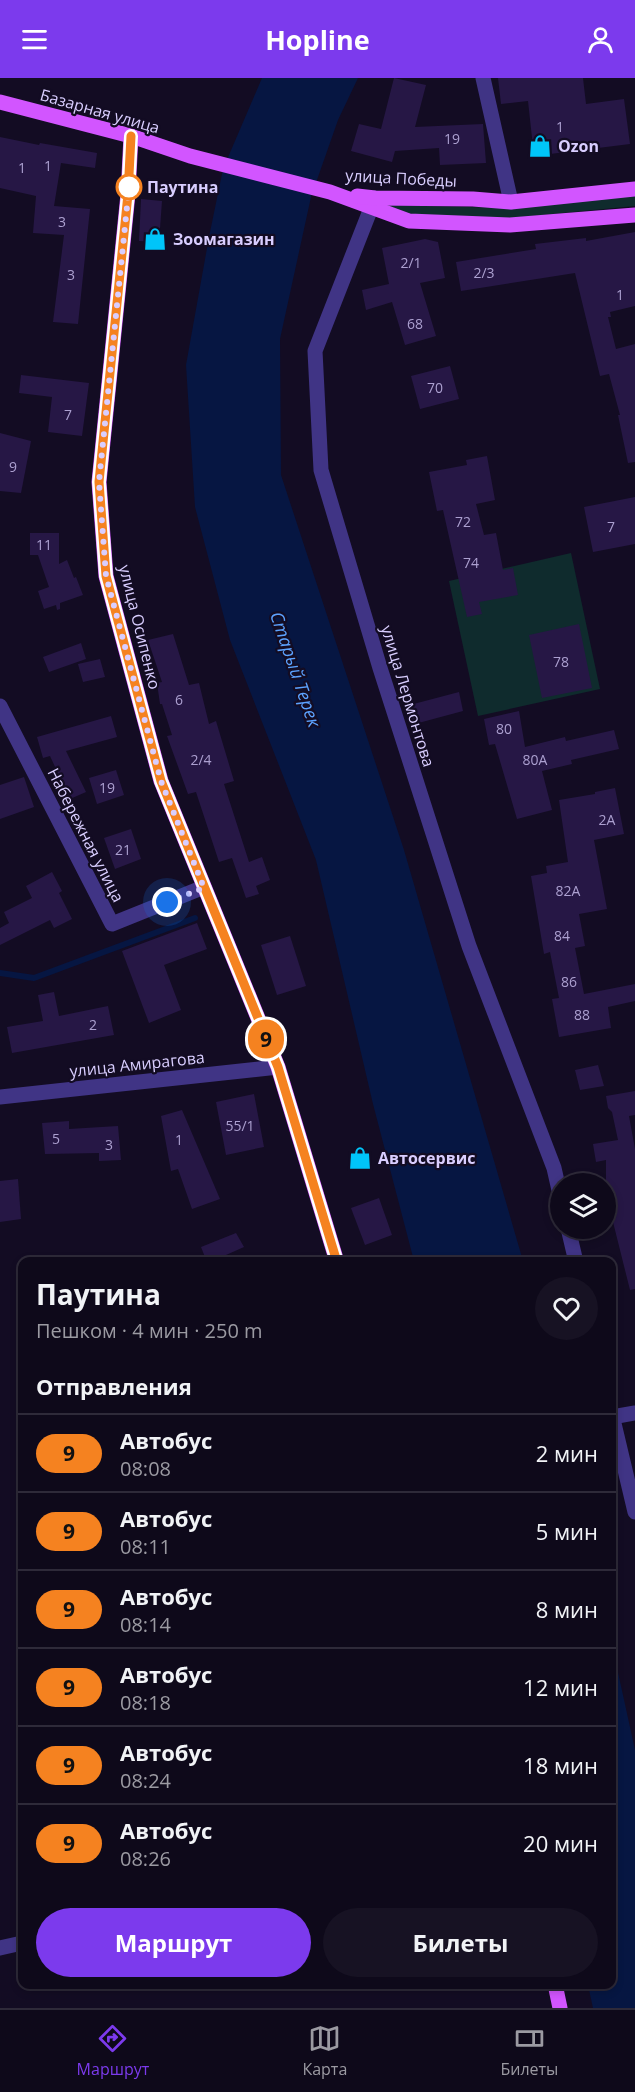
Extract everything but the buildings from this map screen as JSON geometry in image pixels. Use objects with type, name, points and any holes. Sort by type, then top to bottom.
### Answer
[{"type":"main road","name":"Базарная улица","points":[[0,102],[131,136],[190,156],[330,192]]},
{"type":"main road","name":"улица Осипенко","points":[[131,136],[128,194],[99,482],[106,576],[161,781],[278,1067]]},
{"type":"main road","name":"улица Победы","points":[[373,203],[473,199],[512,202],[635,189]]},
{"type":"main road","name":"улица Победы","points":[[330,192],[373,203],[409,221],[510,225],[635,215]]},
{"type":"main road","points":[[278,1067],[335,1257]]},
{"type":"main road","points":[[556,1989],[560,2008]]},
{"type":"street","points":[[483,78],[512,202]]},
{"type":"street","name":"улица Лермонтова","points":[[373,203],[315,351],[321,470],[380,668],[469,946],[555,1173]]},
{"type":"street","name":"Набережная улица","points":[[0,706],[111,924],[204,888]]},
{"type":"street","name":"улица Амирагова","points":[[0,1097],[278,1067]]},
{"type":"street","points":[[571,1239],[575,1257]]},
{"type":"street","points":[[616,1415],[635,1413]]},
{"type":"street","points":[[616,1433],[635,1512]]},
{"type":"street","points":[[0,1948],[18,1944]]},
{"type":"green space","points":[[635,195],[635,206],[511,218],[412,214],[385,205],[514,208]]},
{"type":"green space","points":[[571,553],[600,689],[478,716],[449,581]]},
{"type":"water","name":"Старый Терек","points":[[262,78],[358,78],[338,120],[311,197],[280,339],[281,475],[404,850],[522,1257],[413,1257],[373,1104],[316,860],[230,640],[195,507],[186,365],[223,169]]},
{"type":"water","points":[[616,1663],[635,1750],[635,2008],[593,2008],[589,1989],[616,1989]]},
{"type":"waterway","points":[[0,973],[34,978],[195,918]]},
{"type":"bus line","name":"9","points":[[131,136],[128,194],[99,482],[106,576],[161,781],[278,1067],[335,1257]]},
{"type":"place","name":"Ozon","points":[[540,146]]},
{"type":"place","name":"Паутина","points":[[129,187]]},
{"type":"place","name":"Зоомагазин","points":[[155,239]]},
{"type":"place","name":"Автосервис","points":[[360,1158]]},
{"type":"route","points":[[129,187],[99,482],[106,576],[161,781],[204,888],[167,902]]}]
